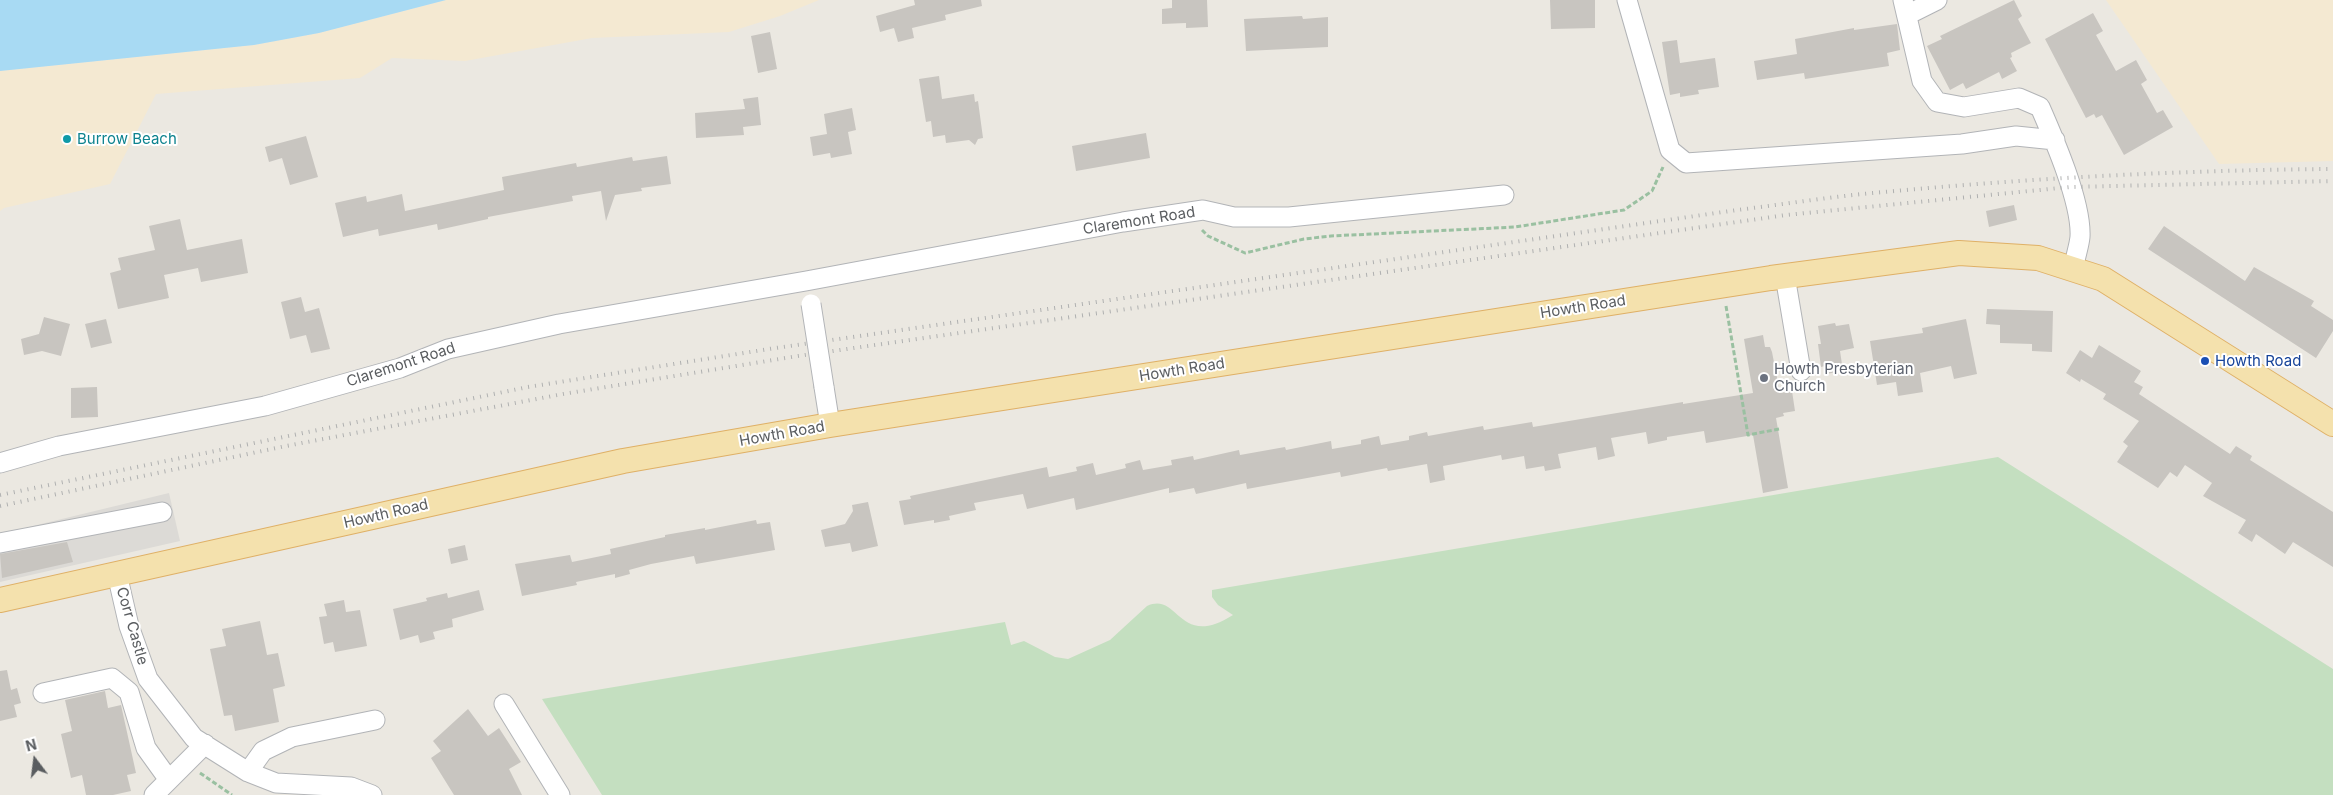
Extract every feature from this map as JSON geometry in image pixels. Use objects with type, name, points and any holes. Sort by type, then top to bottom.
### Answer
[{"type":"main road","name":"Howth Road","points":[[0,600],[596,466],[830,425],[1785,276],[1959,253],[2038,258],[2074,267],[2103,279],[2333,424]]},
{"type":"street","points":[[1626,0],[1670,150],[1686,163],[1962,144],[2016,136],[2055,140]]},
{"type":"street","points":[[1937,0],[1905,8],[1922,82],[1937,102],[1964,107],[2019,98],[2040,107],[2055,140],[2076,208],[2080,236],[2074,267]]},
{"type":"street","name":"Claremont Road","points":[[0,463],[60,446],[265,406],[400,368],[457,347],[559,324],[806,282],[1082,230],[1203,210],[1234,217],[1289,217],[1504,195]]},
{"type":"street","points":[[1785,276],[1801,371]]},
{"type":"street","points":[[806,282],[830,425]]},
{"type":"street","points":[[0,543],[162,512]]},
{"type":"street","name":"Corr Castle","points":[[117,574],[129,626],[148,679],[194,738],[248,772],[276,783],[351,787],[372,795]]},
{"type":"street","points":[[43,693],[112,678],[129,692],[146,748],[169,780]]},
{"type":"street","points":[[504,704],[560,795]]},
{"type":"street","points":[[248,772],[264,751],[292,737],[375,720]]},
{"type":"street","points":[[154,795],[205,744]]},
{"type":"path","points":[[1187,212],[1208,236],[1245,253],[1304,239],[1331,236],[1515,227],[1624,210],[1652,191],[1670,150]]},
{"type":"path","points":[[1725,303],[1748,435],[1779,429]]},
{"type":"path","points":[[188,760],[204,777],[232,795]]},
{"type":"shaded area","points":[[169,493],[180,541],[0,582],[0,534]]},
{"type":"green space","points":[[1998,457],[2333,669],[2333,795],[602,795],[542,699],[1005,622],[1011,645],[1024,641],[1055,657],[1068,659],[1110,640],[1147,606],[1158,604],[1166,606],[1190,624],[1201,626],[1215,624],[1233,615],[1218,605],[1212,597],[1212,590]]},
{"type":"sand","name":"Burrow Beach","points":[[446,0],[819,0],[780,16],[729,32],[592,38],[465,61],[392,58],[360,78],[156,94],[110,184],[4,208],[0,211],[0,71],[254,45],[319,33]]},
{"type":"sand","points":[[2106,0],[2333,0],[2333,161],[2219,164]]},
{"type":"water","points":[[0,0],[446,0],[319,33],[254,45],[0,71]]},
{"type":"building","points":[[914,0],[981,0],[982,6],[945,15],[946,20],[912,28],[914,38],[898,42],[894,28],[880,32],[876,16],[915,5]]},
{"type":"building","points":[[1172,0],[1207,0],[1208,27],[1186,28],[1186,23],[1162,24],[1162,9],[1172,8]]},
{"type":"building","points":[[1550,0],[1595,0],[1595,28],[1551,29]]},
{"type":"building","points":[[2014,0],[2022,16],[2018,19],[2031,43],[2011,53],[2012,57],[2010,58],[2017,71],[2002,79],[1999,72],[1966,89],[1963,83],[1950,90],[1927,46],[1942,39],[1940,36]]},
{"type":"building","points":[[2093,13],[2103,31],[2096,35],[2116,71],[2136,60],[2147,80],[2141,84],[2157,113],[2163,110],[2173,127],[2124,155],[2102,115],[2096,118],[2094,114],[2086,118],[2045,39]]},
{"type":"building","points":[[1302,16],[1303,19],[1328,17],[1328,47],[1246,51],[1244,19]]},
{"type":"building","points":[[1897,24],[1900,50],[1887,53],[1889,66],[1805,79],[1804,73],[1757,80],[1754,61],[1797,54],[1795,39],[1854,28],[1854,30]]},
{"type":"building","points":[[770,32],[777,69],[758,73],[751,36]]},
{"type":"building","points":[[1677,40],[1680,63],[1715,58],[1719,87],[1698,90],[1699,94],[1680,97],[1680,93],[1670,95],[1662,42]]},
{"type":"building","points":[[939,76],[942,99],[974,94],[975,102],[978,101],[983,138],[978,139],[975,145],[969,140],[946,143],[945,135],[933,137],[931,121],[926,122],[919,79]]},
{"type":"building","points":[[758,97],[761,125],[743,127],[744,135],[696,138],[695,113],[745,109],[743,99]]},
{"type":"building","points":[[852,108],[856,130],[848,132],[852,154],[831,158],[830,153],[813,156],[810,137],[827,134],[824,114]]},
{"type":"building","points":[[1146,133],[1150,158],[1076,171],[1072,146]]},
{"type":"building","points":[[306,136],[318,177],[290,185],[282,158],[269,162],[265,147]]},
{"type":"building","points":[[667,156],[671,184],[641,188],[642,191],[615,195],[606,221],[601,191],[572,196],[573,201],[488,217],[488,219],[438,230],[437,224],[379,236],[378,229],[343,237],[335,203],[366,196],[367,202],[402,194],[405,211],[504,190],[502,177],[576,163],[577,167],[632,157],[633,161]]},
{"type":"building","points":[[2014,205],[2017,220],[1989,227],[1986,211]]},
{"type":"building","points":[[180,219],[187,250],[242,239],[248,273],[201,282],[198,268],[164,275],[169,298],[118,309],[110,273],[121,270],[118,258],[155,250],[149,226]]},
{"type":"building","points":[[2164,226],[2245,281],[2254,267],[2314,301],[2311,306],[2333,320],[2333,331],[2316,358],[2148,249]]},
{"type":"building","points":[[301,297],[305,312],[319,308],[330,349],[311,353],[306,335],[290,339],[281,302]]},
{"type":"building","points":[[1987,309],[2053,311],[2052,352],[2032,351],[2032,344],[2000,343],[2000,325],[1986,324]]},
{"type":"building","points":[[44,317],[70,324],[61,356],[42,351],[24,355],[21,339],[39,334]]},
{"type":"building","points":[[106,319],[112,343],[91,348],[85,324]]},
{"type":"building","points":[[1966,319],[1977,374],[1954,379],[1951,366],[1920,373],[1923,392],[1898,396],[1896,382],[1877,385],[1870,341],[1923,333],[1922,328]]},
{"type":"building","points":[[1835,323],[1836,326],[1849,324],[1854,348],[1840,351],[1843,371],[1826,374],[1825,366],[1821,367],[1818,344],[1821,344],[1818,326]]},
{"type":"building","points":[[1763,335],[1765,347],[1770,347],[1772,352],[1780,393],[1792,391],[1795,411],[1783,413],[1784,416],[1776,418],[1788,488],[1763,493],[1753,435],[1706,443],[1704,431],[1667,437],[1667,440],[1648,444],[1646,432],[1611,438],[1615,456],[1598,460],[1596,447],[1558,454],[1561,468],[1545,471],[1544,466],[1526,469],[1524,456],[1502,460],[1501,455],[1443,466],[1445,480],[1430,483],[1427,464],[1388,471],[1387,468],[1341,477],[1340,472],[1247,489],[1246,483],[1196,494],[1194,488],[1169,493],[1169,488],[1076,510],[1074,498],[1027,509],[1023,494],[974,503],[976,510],[949,516],[950,520],[934,523],[934,520],[904,525],[899,501],[911,499],[910,496],[1047,467],[1049,477],[1077,471],[1076,467],[1093,463],[1096,475],[1126,468],[1125,464],[1140,460],[1143,470],[1172,465],[1171,460],[1193,456],[1194,460],[1239,450],[1240,455],[1285,447],[1286,450],[1331,441],[1332,449],[1361,444],[1361,440],[1379,436],[1381,445],[1409,440],[1409,436],[1427,432],[1428,436],[1483,426],[1484,430],[1532,422],[1533,427],[1683,402],[1683,404],[1753,393],[1744,339]]},
{"type":"building","points":[[2099,345],[2141,371],[2134,382],[2143,387],[2139,394],[2230,454],[2236,446],[2252,456],[2250,460],[2333,512],[2333,567],[2293,542],[2285,554],[2256,534],[2252,542],[2238,533],[2246,520],[2203,496],[2212,483],[2185,465],[2177,477],[2170,472],[2158,488],[2117,462],[2128,446],[2123,442],[2139,421],[2103,399],[2106,394],[2081,379],[2080,382],[2066,373],[2080,350],[2092,358]]},
{"type":"building","points":[[97,387],[98,417],[71,418],[71,388]]},
{"type":"building","points":[[868,502],[878,546],[852,552],[850,543],[825,547],[821,530],[845,524],[853,511],[852,505]]},
{"type":"building","points":[[756,520],[757,524],[770,522],[775,550],[696,564],[694,556],[629,570],[630,574],[615,578],[615,574],[576,582],[577,585],[522,596],[515,564],[570,555],[572,562],[611,554],[610,549],[665,537],[665,535],[705,528],[705,530]]},
{"type":"building","points":[[67,542],[73,562],[2,578],[0,554]]},
{"type":"building","points":[[465,545],[468,560],[451,564],[448,549]]},
{"type":"building","points":[[479,590],[484,610],[452,619],[453,627],[433,632],[435,639],[420,643],[418,635],[400,640],[393,609],[427,601],[426,598],[447,593],[448,598]]},
{"type":"building","points":[[344,600],[346,612],[360,610],[367,646],[335,652],[333,642],[324,644],[319,617],[327,616],[324,604]]},
{"type":"building","points":[[260,621],[267,655],[278,653],[285,686],[273,689],[279,722],[235,731],[232,715],[224,716],[210,649],[226,646],[222,629]]},
{"type":"building","points":[[7,670],[11,690],[17,688],[21,703],[14,705],[17,717],[0,721],[0,671]]},
{"type":"building","points":[[105,691],[108,708],[121,705],[136,773],[127,775],[131,791],[113,795],[86,795],[82,775],[71,778],[61,734],[72,731],[65,700]]},
{"type":"building","points":[[468,709],[488,736],[499,728],[521,762],[509,769],[522,795],[454,795],[431,758],[441,751],[433,741]]},
{"type":"railway","points":[[0,495],[528,387],[769,349],[1737,210],[1866,194],[1996,183],[2164,173],[2333,169]]},
{"type":"railway","points":[[0,506],[286,446],[563,394],[798,356],[1786,215],[2070,187],[2333,181]]},
{"type":"place","name":"Burrow Beach","points":[[67,139]]},
{"type":"place","name":"Howth Road","points":[[2205,361]]},
{"type":"place","name":"Howth Presbyterian Church","points":[[1764,378]]}]
